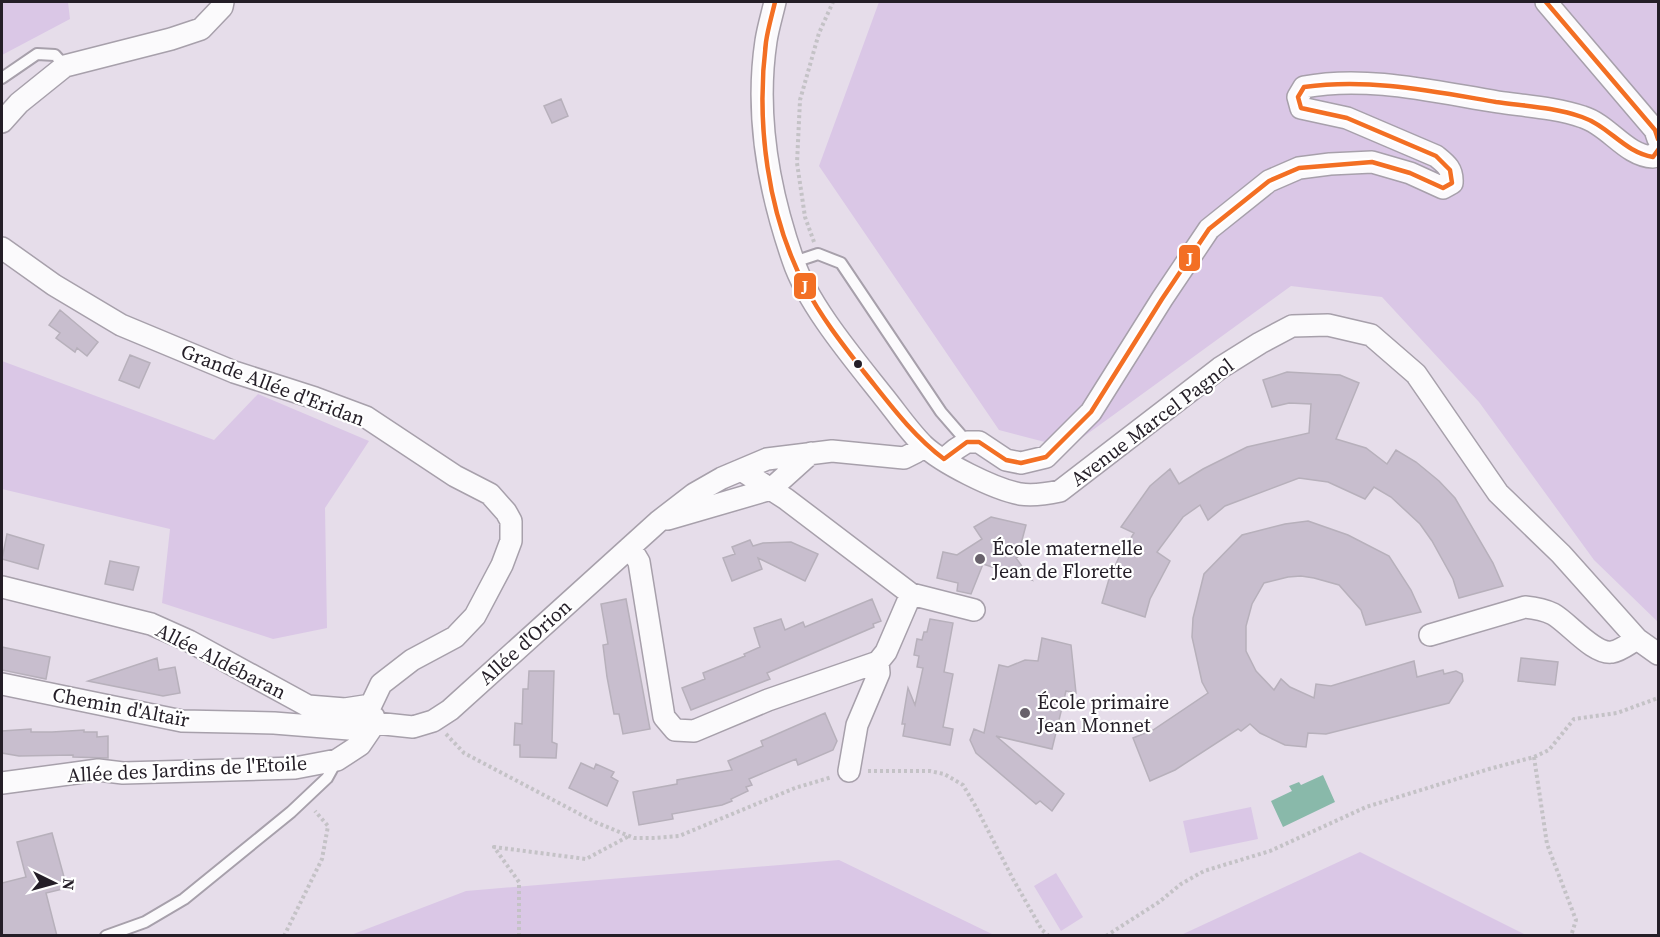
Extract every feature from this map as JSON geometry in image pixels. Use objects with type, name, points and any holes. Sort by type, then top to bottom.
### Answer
[{"type":"street","points":[[2,122],[19,103],[65,66],[201,29],[222,8],[223,2]]},
{"type":"street","name":"Avenue Marcel Pagnol","points":[[776,2],[766,41],[763,85],[764,126],[770,174],[794,262],[806,287],[836,334],[924,446],[972,475],[1018,494],[1040,495],[1060,491],[1202,382],[1260,342],[1292,326],[1328,325],[1371,335],[1416,374],[1498,493],[1561,554],[1637,639],[1659,654]]},
{"type":"street","points":[[1546,2],[1655,130],[1659,139]]},
{"type":"street","points":[[944,459],[967,442],[979,442],[1006,460],[1021,463],[1046,457],[1091,412],[1162,299],[1209,230],[1269,181],[1299,168],[1371,162],[1410,173],[1443,188],[1452,183],[1453,174],[1447,165],[1436,156],[1347,118],[1301,108],[1298,97],[1304,87],[1345,83],[1396,86],[1555,110],[1585,117],[1641,157],[1653,157],[1659,150]]},
{"type":"street","name":"Grande Allée d'Eridan","points":[[2,248],[54,285],[121,326],[234,372],[366,417],[447,471],[489,494],[506,512],[511,521],[511,541],[502,565],[475,616],[455,637],[412,660],[381,684],[373,714],[360,745],[337,760]]},
{"type":"street","name":"Allée d'Orion","points":[[373,714],[413,727],[433,721],[450,710],[658,521],[694,494],[741,470],[767,459],[811,453],[832,452],[904,458],[916,453],[924,446]]},
{"type":"street","name":"Allée d'Orion","points":[[658,521],[771,489],[811,453]]},
{"type":"street","points":[[741,470],[771,489],[911,594],[974,610]]},
{"type":"street","points":[[630,547],[639,562],[664,717],[675,730],[694,731],[768,700],[878,662],[886,652],[911,594]]},
{"type":"street","name":"Allée Aldébaran","points":[[2,587],[151,624],[189,641],[308,706],[373,714]]},
{"type":"street","points":[[1430,635],[1525,607],[1541,608],[1553,614],[1571,626],[1590,645],[1601,651],[1612,652],[1637,639]]},
{"type":"street","points":[[849,771],[857,725],[879,673],[878,662]]},
{"type":"street","name":"Chemin d'Altaïr","points":[[2,684],[182,722],[274,723],[349,729],[373,714]]},
{"type":"street","points":[[274,723],[286,711],[286,694]]},
{"type":"street","name":"Allée des Jardins de l'Etoile","points":[[2,783],[98,770],[123,773],[295,768],[337,760]]},
{"type":"lane","points":[[2,78],[37,54],[55,55],[65,66]]},
{"type":"lane","points":[[794,262],[818,254],[841,263],[941,412],[967,442]]},
{"type":"lane","points":[[106,936],[145,922],[184,899],[304,799],[327,778],[337,760]]},
{"type":"path","points":[[818,254],[805,217],[796,163],[800,100],[819,33],[833,2]]},
{"type":"path","points":[[1106,936],[1159,902],[1181,884],[1204,872],[1270,851],[1366,807],[1534,757],[1549,750],[1574,719],[1617,713],[1659,698]]},
{"type":"path","points":[[433,721],[464,753],[595,822],[629,836],[653,838],[679,836],[795,788],[849,771],[930,771],[945,774],[963,785],[1042,930],[1049,936]]},
{"type":"path","points":[[1534,757],[1547,844],[1576,920],[1571,936]]},
{"type":"path","points":[[284,936],[322,859],[328,826],[304,799]]},
{"type":"path","points":[[519,936],[519,882],[494,847],[586,859],[629,836]]},
{"type":"shaded area","points":[[2,2],[68,2],[70,19],[2,55]]},
{"type":"shaded area","points":[[879,2],[1658,2],[1658,622],[1594,560],[1479,402],[1382,297],[1291,286],[1068,448],[999,430],[819,166]]},
{"type":"shaded area","points":[[2,361],[214,440],[258,394],[369,441],[325,508],[327,628],[273,639],[162,603],[170,529],[2,489]]},
{"type":"shaded area","points":[[1323,775],[1335,802],[1283,827],[1271,801],[1292,791],[1289,786],[1299,782],[1301,785]]},
{"type":"shaded area","points":[[1251,807],[1258,839],[1190,853],[1183,821]]},
{"type":"shaded area","points":[[1360,852],[1526,935],[1181,935]]},
{"type":"shaded area","points":[[839,860],[994,935],[351,935],[466,891]]},
{"type":"shaded area","points":[[1056,873],[1083,917],[1061,931],[1034,886]]},
{"type":"building","points":[[561,99],[568,116],[552,123],[544,106]]},
{"type":"building","points":[[60,310],[98,342],[87,356],[77,348],[75,352],[56,338],[60,333],[49,325]]},
{"type":"building","points":[[130,355],[150,363],[139,388],[119,380]]},
{"type":"building","points":[[1287,372],[1340,375],[1359,383],[1336,439],[1366,448],[1387,464],[1396,450],[1416,462],[1439,481],[1455,498],[1493,563],[1503,586],[1459,598],[1453,579],[1432,541],[1420,524],[1391,497],[1374,487],[1365,499],[1328,482],[1299,478],[1225,506],[1208,520],[1200,505],[1183,517],[1157,552],[1170,561],[1150,599],[1145,617],[1102,603],[1109,579],[1134,533],[1121,527],[1150,486],[1170,469],[1179,484],[1247,447],[1309,433],[1311,404],[1289,403],[1272,407],[1263,380]]},
{"type":"building","name":"École maternelle Jean de Florette","points":[[991,517],[1026,525],[1021,544],[1026,552],[1016,558],[1032,580],[983,564],[971,594],[957,591],[958,583],[937,578],[943,552],[957,555],[982,539],[974,527]]},
{"type":"building","points":[[1308,521],[1348,535],[1389,556],[1411,590],[1421,612],[1366,625],[1361,610],[1339,585],[1301,576],[1264,583],[1252,604],[1246,626],[1246,651],[1256,671],[1274,690],[1281,679],[1290,687],[1314,698],[1316,684],[1331,686],[1414,661],[1417,677],[1443,670],[1444,674],[1456,671],[1462,674],[1463,681],[1449,703],[1326,734],[1308,733],[1306,747],[1285,745],[1260,733],[1250,724],[1241,731],[1238,729],[1175,770],[1150,781],[1133,738],[1153,730],[1208,693],[1202,682],[1192,637],[1193,618],[1204,574],[1242,535],[1285,524]]},
{"type":"building","points":[[7,534],[44,545],[38,569],[2,559]]},
{"type":"building","points":[[750,540],[753,546],[763,543],[791,542],[818,554],[805,581],[758,558],[762,569],[732,581],[723,558],[735,554],[732,547]]},
{"type":"building","points":[[110,561],[139,567],[133,590],[105,584]]},
{"type":"building","points":[[626,599],[650,729],[623,734],[619,714],[614,714],[607,677],[603,645],[608,644],[601,604]]},
{"type":"building","points":[[872,599],[881,621],[873,624],[874,627],[767,673],[770,679],[691,710],[682,688],[705,679],[703,673],[745,656],[744,654],[760,647],[754,628],[781,619],[785,630],[803,622],[805,627]]},
{"type":"building","points":[[930,619],[953,623],[944,672],[953,674],[943,727],[953,729],[950,745],[903,736],[905,724],[902,724],[908,688],[915,705],[923,668],[917,667],[919,656],[914,655],[917,639],[922,640],[924,632],[927,632]]},
{"type":"building","name":"École primaire Jean Monnet","points":[[1042,638],[1071,645],[1076,693],[1066,691],[1052,749],[996,736],[1064,794],[1052,811],[1040,801],[1036,804],[976,753],[970,740],[974,729],[984,733],[999,665],[1008,667],[1025,660],[1038,661]]},
{"type":"building","points":[[2,647],[50,657],[46,679],[2,670]]},
{"type":"building","points":[[157,658],[159,670],[175,667],[180,693],[163,696],[88,681]]},
{"type":"building","points":[[1521,658],[1558,662],[1555,685],[1518,681]]},
{"type":"building","points":[[529,671],[554,671],[552,742],[557,744],[556,758],[520,757],[520,745],[514,745],[515,723],[522,724],[523,689],[528,689]]},
{"type":"building","points":[[825,713],[837,741],[833,750],[798,765],[796,759],[749,779],[752,785],[746,787],[748,791],[722,805],[672,814],[673,819],[639,825],[633,792],[677,784],[677,780],[732,770],[728,761],[763,746],[761,741]]},
{"type":"building","points":[[31,729],[31,732],[84,730],[84,732],[97,732],[97,737],[108,736],[108,758],[73,757],[73,755],[19,756],[2,753],[2,731]]},
{"type":"building","points":[[581,763],[594,769],[596,764],[614,772],[611,777],[618,781],[607,806],[569,788]]},
{"type":"building","points":[[52,833],[67,888],[46,893],[57,936],[2,936],[2,883],[26,877],[17,842]]},
{"type":"transit line","name":"J","points":[[775,2],[767,37],[763,72],[763,104],[768,167],[781,229],[805,286],[848,352],[901,418],[944,459],[967,442],[979,442],[1006,460],[1021,463],[1046,457],[1091,412],[1209,229],[1269,181],[1299,168],[1372,162],[1410,173],[1443,188],[1452,183],[1450,170],[1436,156],[1347,118],[1301,108],[1298,97],[1304,87],[1352,84],[1400,87],[1550,109],[1592,121],[1625,145],[1643,154],[1653,157],[1658,150]]},
{"type":"transit line","name":"J","points":[[1546,2],[1655,130],[1658,139]]},
{"type":"place","name":"École maternelle Jean de Florette","points":[[980,559]]},
{"type":"place","name":"École primaire Jean Monnet","points":[[1025,713]]}]
